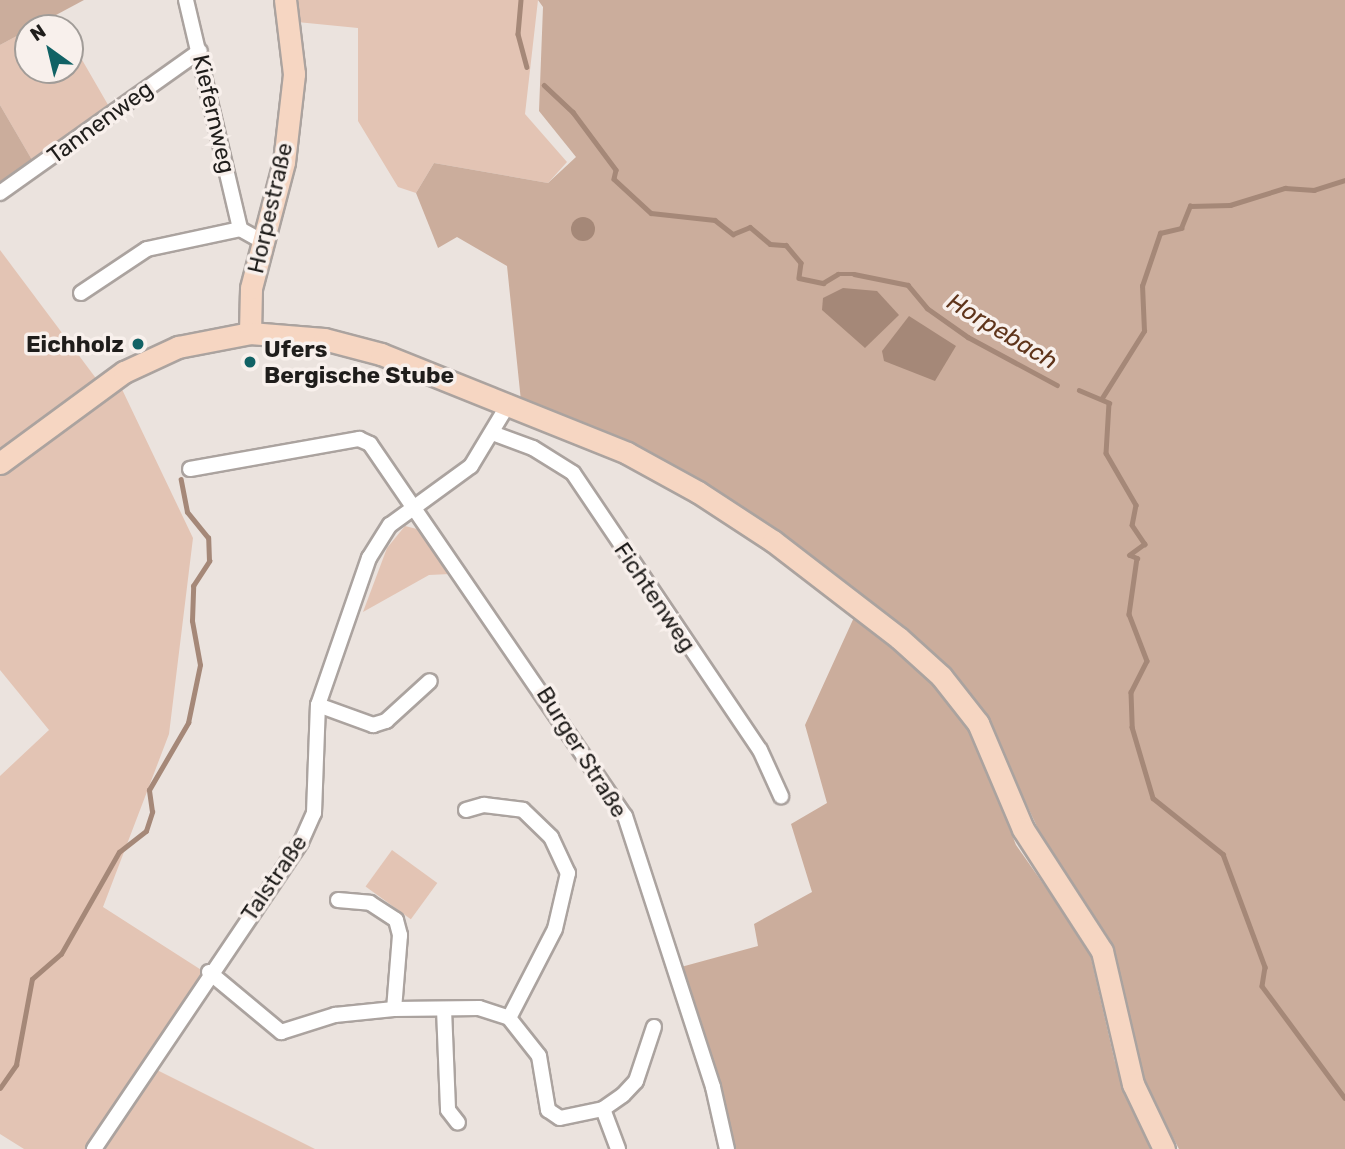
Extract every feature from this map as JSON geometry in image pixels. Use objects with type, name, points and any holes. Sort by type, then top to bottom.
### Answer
[{"type":"street","name":"Kiefernweg","points":[[186,0],[240,229]]},
{"type":"street","name":"Horpestraße","points":[[250,332],[251,288],[284,162],[294,74],[285,0]]},
{"type":"street","name":"Tannenweg","points":[[0,193],[200,51]]},
{"type":"street","points":[[81,293],[147,249],[240,229],[262,241]]},
{"type":"street","points":[[0,463],[124,372],[178,347],[250,332],[324,339],[381,354],[509,403],[627,453],[743,520],[899,638],[961,699],[992,751],[1023,829],[1102,951],[1133,1084],[1164,1149]]},
{"type":"street","name":"Talstraße","points":[[94,1149],[209,972],[301,842],[314,813],[318,705],[369,558],[383,533],[413,505],[471,466],[495,434],[509,403]]},
{"type":"street","name":"Fichtenweg","points":[[495,434],[533,448],[573,473],[760,750],[781,796]]},
{"type":"street","points":[[190,469],[359,439],[370,444],[413,505]]},
{"type":"street","name":"Burger Straße","points":[[413,505],[625,816],[713,1087],[727,1149]]},
{"type":"street","points":[[318,705],[373,725],[386,721],[430,681]]},
{"type":"street","points":[[466,810],[495,805],[523,810],[551,836],[568,873],[555,929],[509,1017]]},
{"type":"street","points":[[338,900],[370,903],[396,920],[400,935],[394,1009]]},
{"type":"street","points":[[209,972],[281,1032],[335,1015],[394,1009],[479,1008],[509,1017],[539,1056],[552,1116],[603,1109],[636,1082],[654,1027]]},
{"type":"street","points":[[444,1009],[449,1110],[458,1123]]},
{"type":"street","points":[[603,1109],[618,1149]]},
{"type":"shaded area","points":[[0,0],[84,0],[58,14],[14,14],[14,38],[0,45]]},
{"type":"shaded area","points":[[292,0],[538,0],[525,114],[567,162],[548,183],[434,163],[416,193],[398,187],[358,121],[358,28],[297,22]]},
{"type":"shaded area","points":[[538,0],[1345,0],[1345,1149],[1179,1149],[1142,1079],[1105,934],[1039,831],[985,716],[857,594],[762,520],[634,445],[521,401],[507,266],[457,237],[438,248],[416,193],[434,163],[548,183],[576,157],[539,111],[543,7]]},
{"type":"shaded area","points":[[14,38],[14,84],[84,84],[84,63],[111,110],[35,165],[0,105],[0,45]]},
{"type":"shaded area","points":[[0,105],[35,165],[0,191]]},
{"type":"shaded area","points":[[583,217],[591,221],[595,229],[591,237],[583,241],[575,237],[571,229],[575,221]]},
{"type":"shaded area","points":[[0,250],[98,381],[0,458]]},
{"type":"shaded area","points":[[843,288],[877,291],[899,315],[865,348],[822,310],[823,298]]},
{"type":"shaded area","points":[[909,316],[956,346],[935,381],[884,361],[882,351]]},
{"type":"shaded area","points":[[119,383],[193,538],[169,734],[103,907],[206,973],[87,1149],[24,1149],[0,1134],[0,776],[49,730],[0,670],[0,472]]},
{"type":"shaded area","points":[[405,526],[417,529],[450,574],[429,575],[363,612],[387,548]]},
{"type":"shaded area","points":[[856,613],[931,683],[970,728],[1016,845],[1089,949],[1115,1062],[1150,1149],[732,1149],[681,967],[758,946],[754,924],[812,892],[791,824],[827,803],[805,725]]},
{"type":"shaded area","points":[[392,850],[437,883],[411,919],[366,886]]},
{"type":"shaded area","points":[[151,1067],[315,1149],[103,1149]]},
{"type":"waterway","name":"Horpebach","points":[[521,0],[518,34],[527,67]]},
{"type":"waterway","name":"Horpebach","points":[[544,85],[573,112],[616,170],[614,179],[651,213],[715,220],[733,234],[750,227],[770,244],[786,245],[801,263],[799,278],[823,283],[838,274],[854,274],[908,285],[927,308],[968,337],[1057,385]]},
{"type":"waterway","points":[[1102,398],[1144,331],[1142,286],[1160,233],[1181,228],[1190,206],[1230,205],[1285,188],[1314,190],[1345,180]]},
{"type":"waterway","name":"Horpebach","points":[[1079,390],[1109,403],[1106,453],[1136,505],[1132,525],[1145,544],[1130,555],[1137,558],[1129,614],[1147,661],[1131,692],[1132,727],[1153,798],[1223,854],[1265,967],[1262,986],[1345,1098]]},
{"type":"waterway","points":[[0,1088],[16,1065],[32,979],[61,954],[119,852],[146,831],[152,812],[149,790],[188,723],[200,665],[192,621],[193,586],[209,561],[208,538],[187,512],[181,480]]},
{"type":"place","name":"Eichholz","points":[[138,344]]},
{"type":"place","name":"Ufers Bergische Stube","points":[[250,362]]}]
